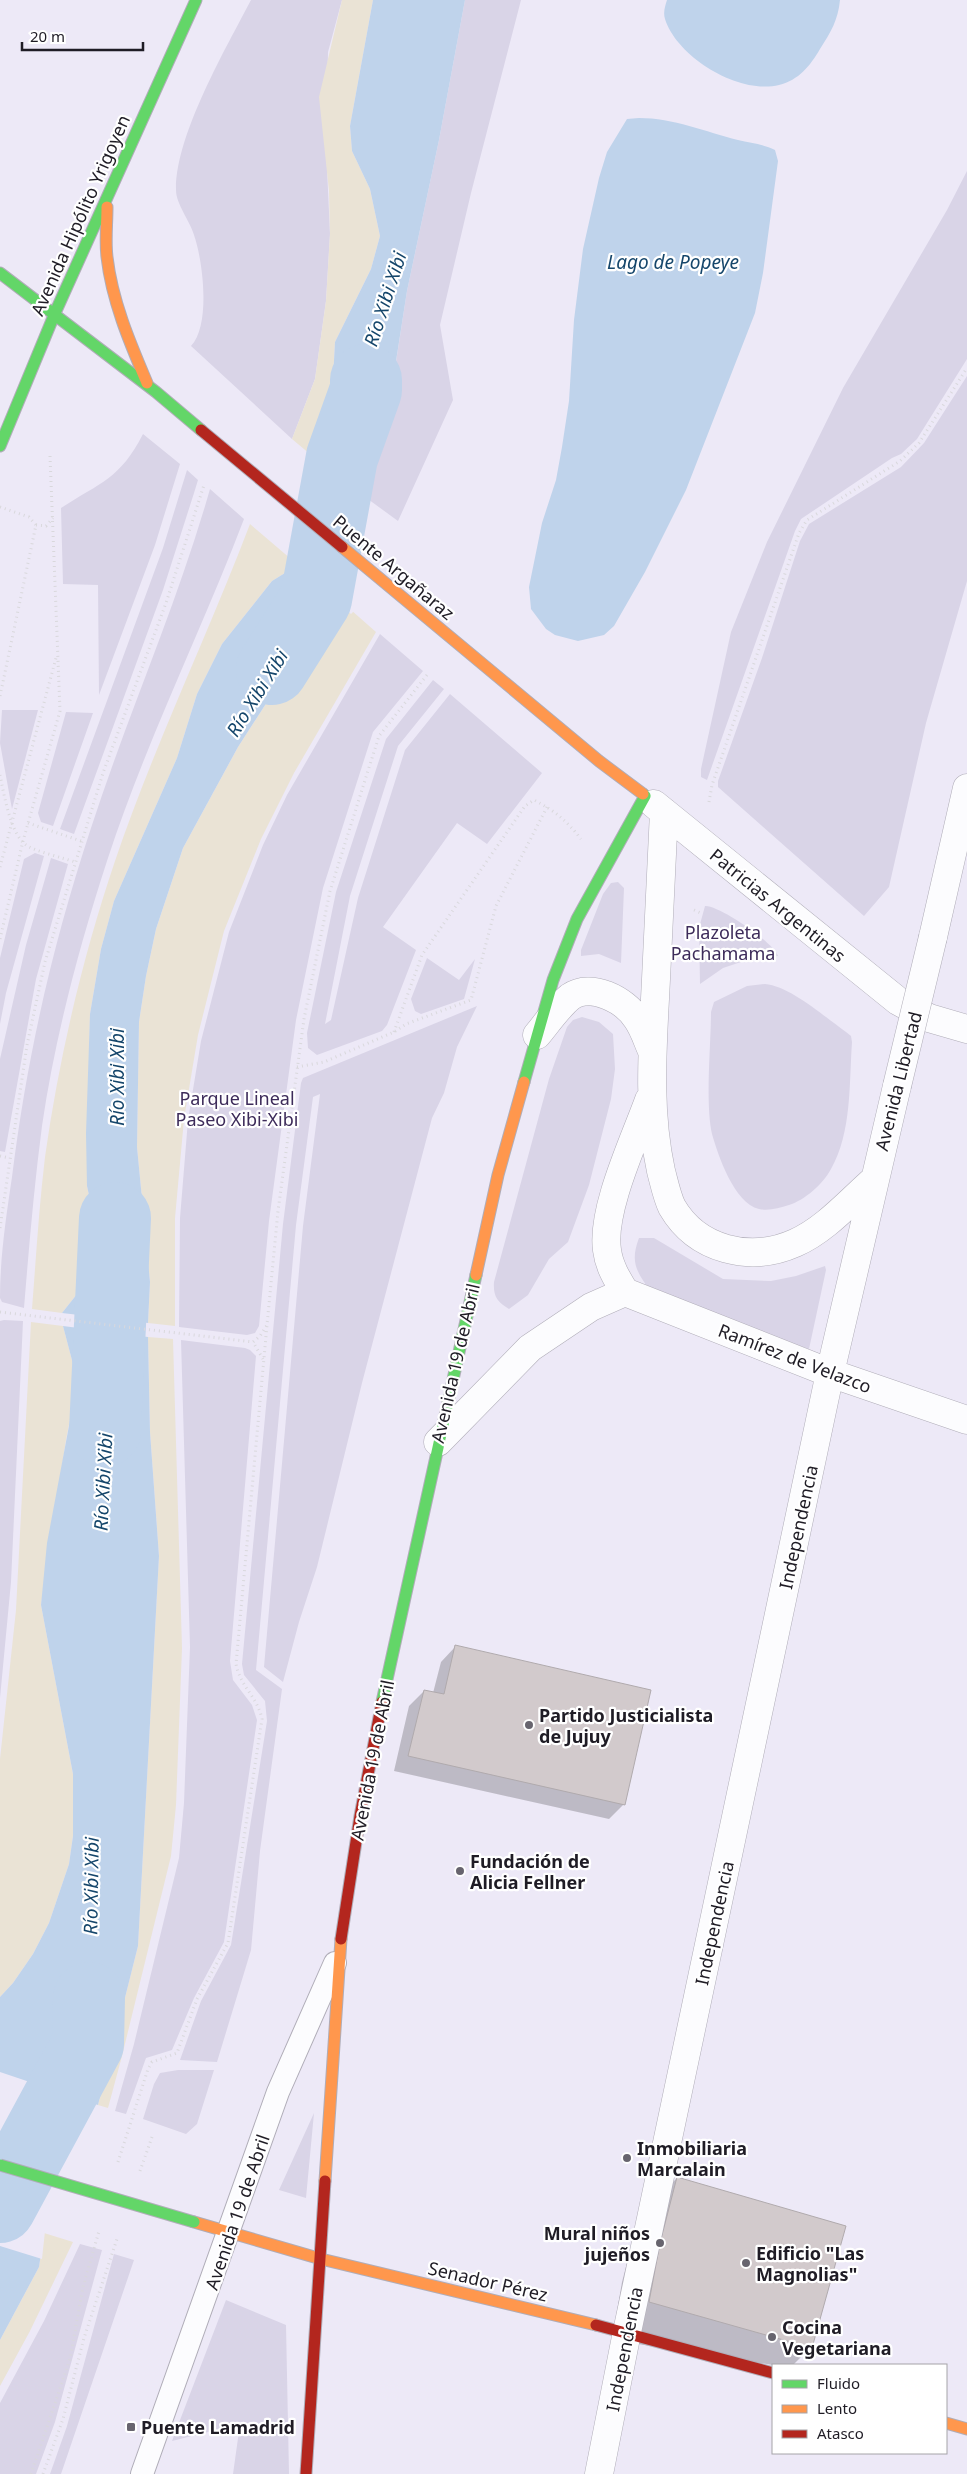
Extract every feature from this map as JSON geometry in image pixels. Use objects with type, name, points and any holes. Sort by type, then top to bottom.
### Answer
[{"type":"main road","name":"Avenida Hipólito Yrigoyen","points":[[0,446],[55,313],[196,0]]},
{"type":"main road","points":[[107,197],[107,257],[124,328],[148,386]]},
{"type":"main road","name":"Puente Argañaraz","points":[[0,273],[55,313],[166,400],[599,761]]},
{"type":"main road","name":"Patricias Argentinas","points":[[599,761],[654,804]]},
{"type":"main road","name":"Avenida 19 de Abril","points":[[306,2474],[339,1953],[364,1798],[438,1442],[498,1175],[553,980],[577,919],[654,804]]},
{"type":"main road","name":"Senador Pérez","points":[[0,2165],[321,2259],[627,2332],[772,2373]]},
{"type":"main road","points":[[947,2423],[967,2429]]},
{"type":"street","name":"Avenida Libertad","points":[[830,1373],[967,788]]},
{"type":"street","name":"Patricias Argentinas","points":[[654,804],[898,1001],[929,1018],[967,1029]]},
{"type":"street","points":[[654,804],[653,1052],[651,1095],[658,1154],[672,1207],[693,1232],[710,1244],[730,1251],[752,1252],[793,1244],[811,1234],[874,1180]]},
{"type":"street","points":[[537,1035],[571,997],[587,990],[606,995],[633,1014],[645,1032],[653,1052]]},
{"type":"street","points":[[438,1442],[530,1348],[592,1306],[625,1292],[613,1271],[607,1250],[608,1219],[651,1095]]},
{"type":"street","name":"Ramírez de Velazco","points":[[625,1292],[830,1373],[967,1420]]},
{"type":"street","name":"Independencia","points":[[599,2474],[627,2332],[830,1373]]},
{"type":"lane","name":"Avenida 19 de Abril","points":[[142,2474],[230,2233],[278,2092],[339,1953]]},
{"type":"path","points":[[710,809],[709,794],[799,533],[807,520],[843,495],[900,461],[919,443],[967,368]]},
{"type":"path","points":[[0,939],[23,841],[60,711],[50,456]]},
{"type":"path","points":[[0,1228],[27,1045],[45,962],[103,773],[166,603],[204,485]]},
{"type":"path","points":[[0,506],[29,517],[36,525],[46,526],[53,517]]},
{"type":"path","points":[[0,696],[36,525]]},
{"type":"path","points":[[0,867],[57,653]]},
{"type":"path","points":[[118,2163],[148,2069],[152,2062],[176,2053],[197,1999],[228,1943],[262,1719],[259,1705],[239,1679],[236,1664],[278,1211],[304,1018],[330,891],[379,736],[427,676]]},
{"type":"path","points":[[0,776],[12,820],[26,846],[75,862]]},
{"type":"path","points":[[297,1067],[324,1062],[394,1032],[406,1024],[471,1000],[496,906],[547,807],[534,800],[525,806],[494,848],[422,955],[394,1032]]},
{"type":"path","points":[[28,823],[81,841]]},
{"type":"path","points":[[0,1156],[9,1158]]},
{"type":"path","points":[[0,1178],[6,1178]]},
{"type":"path","points":[[0,1312],[253,1342],[267,1325]]},
{"type":"path","points":[[253,1342],[263,1359]]},
{"type":"path","points":[[139,2174],[152,2137]]},
{"type":"path","points":[[44,2474],[63,2419],[84,2338],[121,2228]]},
{"type":"path","points":[[31,2474],[70,2359],[83,2287],[99,2230]]},
{"type":"green space","points":[[251,0],[342,0],[328,52],[326,146],[330,234],[326,301],[315,379],[292,439],[191,346],[197,336],[201,323],[203,309],[202,276],[194,235],[178,201],[176,190],[178,168],[193,119],[216,67]]},
{"type":"green space","points":[[465,0],[521,0],[471,193],[440,325],[453,400],[398,521],[361,494],[380,450],[389,407],[407,291],[439,140]]},
{"type":"green space","points":[[967,171],[967,359],[917,439],[901,454],[892,458],[801,519],[795,531],[707,780],[701,777],[701,769],[731,632],[767,542],[843,388],[947,210]]},
{"type":"green space","points":[[967,376],[967,581],[926,723],[889,887],[864,916],[718,787],[718,781],[762,658],[800,541],[809,524],[901,467],[924,443]]},
{"type":"green space","points":[[143,434],[180,464],[155,545],[99,695],[98,585],[63,584],[61,508],[98,485],[117,470],[135,449]]},
{"type":"green space","points":[[187,470],[198,480],[194,493],[163,590],[74,834],[60,829],[163,548]]},
{"type":"green space","points":[[210,489],[244,519],[138,774],[107,861],[87,926],[61,1026],[47,1093],[34,1194],[24,1308],[2,1302],[0,1298],[1,1268],[18,1132],[43,1000],[77,871],[105,785],[183,575]]},
{"type":"green space","name":"Parque Lineal Paseo Xibi-Xibi","points":[[380,634],[423,671],[373,732],[323,888],[296,1020],[269,1221],[259,1326],[255,1333],[247,1335],[179,1327],[180,1218],[188,1120],[201,1041],[229,932],[263,845],[287,795]]},
{"type":"green space","name":"Parque Lineal Paseo Xibi-Xibi","points":[[433,680],[444,689],[398,746],[350,896],[325,1024],[331,1020],[358,898],[405,750],[450,694],[542,773],[487,844],[457,823],[383,927],[416,950],[387,1025],[382,1031],[317,1055],[308,1048],[307,1033],[336,892],[386,739]]},
{"type":"green space","points":[[2,710],[38,710],[12,809],[0,743]]},
{"type":"green space","points":[[66,712],[93,713],[53,826],[41,822],[38,813]]},
{"type":"green space","points":[[35,853],[44,856],[6,993],[0,1024],[0,958],[24,859]]},
{"type":"green space","points":[[51,858],[68,864],[36,979],[5,1152],[0,1151],[0,1059],[26,945]]},
{"type":"green space","points":[[618,882],[624,888],[621,963],[599,954],[581,956],[581,950],[603,894],[611,883]]},
{"type":"green space","name":"Plazoleta Pachamama","points":[[705,906],[722,912],[757,934],[778,956],[744,961],[723,968],[700,984],[699,928]]},
{"type":"green space","points":[[427,958],[459,980],[475,959],[464,999],[421,1014],[415,1011],[411,999]]},
{"type":"green space","points":[[765,984],[785,990],[807,1003],[851,1036],[852,1042],[850,1091],[846,1124],[838,1155],[828,1175],[818,1186],[795,1203],[766,1210],[750,1205],[742,1198],[728,1177],[712,1134],[709,1106],[711,1012],[714,1002],[747,986]]},
{"type":"green space","name":"Parque Lineal Paseo Xibi-Xibi","points":[[477,1006],[457,1047],[444,1093],[432,1118],[362,1383],[317,1567],[299,1622],[283,1682],[264,1667],[303,1226],[320,1094],[313,1097],[296,1225],[256,1670],[282,1689],[260,1851],[251,1950],[217,2062],[180,2060],[201,2001],[231,1945],[267,1721],[265,1701],[244,1675],[242,1664],[283,1224],[301,1083],[303,1078]]},
{"type":"green space","points":[[582,1017],[599,1022],[613,1034],[615,1069],[611,1099],[589,1185],[568,1242],[549,1259],[528,1295],[509,1309],[501,1304],[497,1298],[494,1291],[494,1282],[549,1079],[567,1027],[573,1020]]},
{"type":"green space","points":[[639,1238],[654,1238],[723,1279],[771,1281],[796,1276],[825,1266],[826,1270],[809,1349],[653,1295],[639,1274],[635,1262]]},
{"type":"green space","points":[[0,1321],[23,1321],[11,1582],[0,1698]]},
{"type":"green space","points":[[181,1340],[245,1348],[256,1356],[230,1661],[233,1680],[252,1705],[257,1720],[224,1942],[194,1998],[172,2050],[146,2058],[126,2114],[115,2111],[134,2044],[179,1858],[184,1803],[190,1647]]},
{"type":"green space","points":[[178,2070],[214,2070],[197,2124],[186,2134],[143,2119],[154,2084],[160,2073]]},
{"type":"green space","points":[[314,2113],[306,2198],[279,2190]]},
{"type":"green space","points":[[80,2244],[102,2250],[55,2422],[36,2474],[0,2474],[0,2403],[44,2321]]},
{"type":"green space","points":[[114,2254],[134,2260],[61,2474],[50,2474],[67,2426]]},
{"type":"green space","points":[[226,2300],[286,2325],[289,2474],[233,2474],[240,2424],[172,2441]]},
{"type":"sand","points":[[342,0],[373,0],[350,126],[352,151],[370,189],[380,236],[371,269],[335,342],[330,434],[323,465],[292,439],[315,379],[326,301],[330,234],[329,191],[319,97]]},
{"type":"sand","points":[[250,524],[298,565],[272,581],[222,644],[197,694],[177,758],[114,901],[101,949],[90,1014],[87,1186],[94,1218],[93,1256],[81,1289],[62,1313],[32,1309],[45,1157],[57,1082],[82,970],[103,897],[130,818]]},
{"type":"sand","points":[[351,610],[376,632],[294,773],[261,839],[224,931],[198,1035],[184,1119],[175,1218],[175,1326],[148,1323],[150,1282],[137,1147],[139,1022],[156,929],[183,848],[238,747],[278,685]]},
{"type":"sand","points":[[31,1322],[63,1326],[73,1364],[74,1399],[41,1605],[73,1774],[73,1836],[69,1864],[49,1923],[33,1954],[13,1983],[0,1997],[0,1759],[16,1610]]},
{"type":"sand","points":[[148,1337],[173,1339],[182,1648],[176,1805],[171,1856],[108,2108],[98,2105],[138,1946],[159,1556],[150,1432]]},
{"type":"sand","points":[[44,2233],[73,2242],[30,2331],[0,2386],[0,2340],[39,2267]]},
{"type":"water","points":[[373,0],[465,0],[439,140],[407,291],[389,406],[380,450],[361,494],[323,465],[330,434],[335,342],[371,269],[380,236],[370,189],[352,151],[350,126]]},
{"type":"water","points":[[667,0],[840,0],[838,14],[833,26],[808,67],[786,83],[763,87],[729,79],[712,70],[682,47],[664,17]]},
{"type":"water","name":"Lago de Popeye","points":[[627,119],[664,120],[766,146],[775,150],[778,161],[763,273],[755,313],[686,490],[645,572],[614,626],[604,635],[578,641],[555,635],[546,629],[531,609],[529,587],[542,523],[556,480],[562,447],[569,401],[574,320],[583,249],[599,178],[607,152]]},
{"type":"water","points":[[298,565],[351,610],[278,685],[238,747],[183,848],[156,929],[146,976],[139,1022],[137,1147],[150,1282],[148,1323],[62,1313],[81,1289],[93,1256],[94,1218],[87,1186],[86,1134],[90,1014],[101,949],[114,901],[177,758],[197,694],[222,644],[272,581]]},
{"type":"water","points":[[63,1326],[148,1337],[150,1432],[159,1556],[138,1946],[98,2105],[0,2072],[0,1997],[13,1983],[33,1954],[49,1923],[69,1864],[73,1836],[73,1774],[41,1605],[47,1543],[74,1399],[73,1364]]},
{"type":"water","points":[[0,2220],[44,2233],[39,2267],[0,2340]]},
{"type":"pier","points":[[297,562],[353,608],[353,612],[351,614],[294,564]]},
{"type":"pier","points":[[0,2218],[45,2231],[42,2259],[0,2246]]},
{"type":"building","name":"Partido Justicialista de Jujuy","points":[[455,1645],[651,1690],[625,1805],[408,1756],[424,1690],[444,1694]]},
{"type":"building","name":"Edificio \"Las Magnolias\"","points":[[677,2177],[846,2226],[812,2348],[649,2302],[660,2243]]},
{"type":"waterway","name":"Río Xibi Xibi","points":[[272,669],[316,599],[342,457],[366,390],[366,380]]},
{"type":"waterway","name":"Río Xibi Xibi","points":[[105,1431],[115,1218]]},
{"type":"waterway","name":"Río Xibi Xibi","points":[[0,2207],[88,2044],[89,1998]]},
{"type":"traffic: fast","points":[[0,446],[55,313],[196,0]]},
{"type":"traffic: fast","points":[[0,273],[156,392],[201,430]]},
{"type":"traffic: fast","points":[[524,1082],[553,980],[577,919],[645,796],[643,794]]},
{"type":"traffic: fast","points":[[382,1702],[476,1275]]},
{"type":"traffic: fast","points":[[0,2165],[194,2222]]},
{"type":"traffic: slow","points":[[107,207],[106,251],[109,273],[117,306],[147,383]]},
{"type":"traffic: slow","points":[[342,547],[599,761],[643,794]]},
{"type":"traffic: slow","points":[[476,1275],[498,1175],[524,1082]]},
{"type":"traffic: slow","points":[[325,2181],[341,1939]]},
{"type":"traffic: slow","points":[[194,2222],[321,2259],[596,2325]]},
{"type":"traffic: slow","points":[[947,2423],[967,2429]]},
{"type":"traffic: jam","points":[[201,430],[342,547]]},
{"type":"traffic: jam","points":[[341,1939],[360,1816],[382,1702]]},
{"type":"traffic: jam","points":[[306,2474],[325,2181]]},
{"type":"traffic: jam","points":[[596,2325],[772,2373]]},
{"type":"place","name":"Partido Justicialista de Jujuy","points":[[529,1725]]},
{"type":"place","name":"Fundación de Alicia Fellner","points":[[460,1871]]},
{"type":"place","name":"Inmobiliaria Marcalain","points":[[627,2158]]},
{"type":"place","name":"Mural niños jujeños","points":[[660,2243]]},
{"type":"place","name":"Edificio \"Las Magnolias\"","points":[[746,2263]]},
{"type":"place","name":"Cocina Vegetariana","points":[[772,2337]]},
{"type":"place","name":"Puente Lamadrid","points":[[131,2427]]}]
